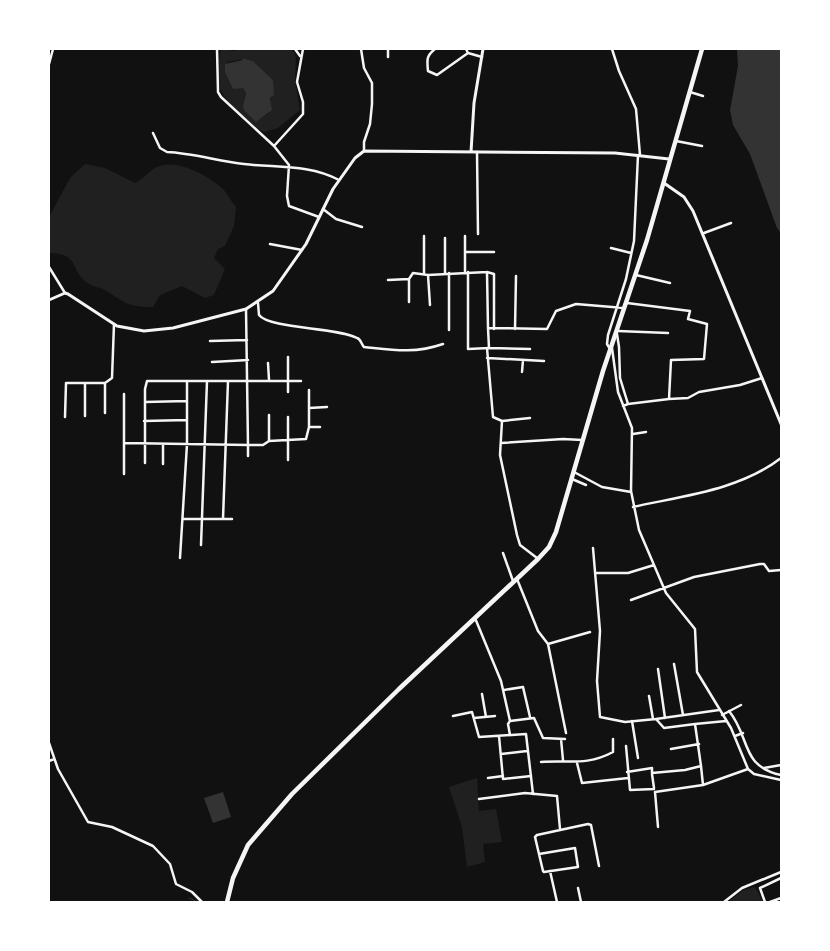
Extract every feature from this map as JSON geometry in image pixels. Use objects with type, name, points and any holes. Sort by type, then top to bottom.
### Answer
[{"type":"highway","points":[[227,902],[239,863],[254,837],[306,779],[538,559],[549,546],[556,532],[624,308],[636,275],[702,49]]},
{"type":"street","points":[[49,64],[53,49]]},
{"type":"street","points":[[217,49],[218,92],[221,97],[274,146],[289,166],[288,204],[292,208],[319,217]]},
{"type":"street","points":[[295,49],[300,56]]},
{"type":"street","points":[[274,146],[303,114],[304,106],[297,82],[300,56],[303,49]]},
{"type":"street","points":[[362,49],[364,68],[372,83],[371,110],[364,142],[364,151]]},
{"type":"street","points":[[388,49],[388,56]]},
{"type":"street","points":[[435,49],[427,56],[426,60],[428,71],[437,75],[468,53]]},
{"type":"street","points":[[466,49],[468,53],[482,57]]},
{"type":"street","points":[[471,152],[473,110],[483,49]]},
{"type":"street","points":[[612,49],[618,71],[636,109],[639,155],[637,203],[631,253],[619,306],[607,340],[612,347],[616,382],[626,405]]},
{"type":"street","points":[[690,92],[703,96]]},
{"type":"street","points":[[154,133],[160,148],[167,152],[246,164],[289,166],[318,171],[339,180]]},
{"type":"street","points":[[675,140],[702,146]]},
{"type":"street","points":[[49,267],[65,293],[76,297],[114,324],[129,329],[162,330],[246,309],[273,292],[302,250],[322,208],[339,180],[355,158],[364,151],[639,155],[669,158]]},
{"type":"street","points":[[477,152],[478,234]]},
{"type":"street","points":[[664,183],[684,198],[704,234],[781,424]]},
{"type":"street","points":[[322,208],[336,219],[362,227]]},
{"type":"street","points":[[704,234],[731,224]]},
{"type":"street","points":[[424,236],[424,274]]},
{"type":"street","points":[[465,236],[468,349],[530,349]]},
{"type":"street","points":[[445,238],[449,330]]},
{"type":"street","points":[[270,244],[302,250]]},
{"type":"street","points":[[611,248],[631,253]]},
{"type":"street","points":[[466,252],[494,252]]},
{"type":"street","points":[[487,272],[487,358],[491,412],[493,417],[502,421],[530,418]]},
{"type":"street","points":[[409,302],[409,279],[412,273],[428,275],[487,272],[494,274],[494,328]]},
{"type":"street","points":[[428,275],[430,305]]},
{"type":"street","points":[[636,275],[670,283]]},
{"type":"street","points":[[515,329],[516,276]]},
{"type":"street","points":[[388,280],[409,279]]},
{"type":"street","points":[[49,300],[65,293]]},
{"type":"street","points":[[258,303],[259,315],[269,322],[330,329],[358,338],[364,347],[401,352],[443,344]]},
{"type":"street","points":[[627,303],[690,311],[688,319],[707,324],[704,360],[671,360],[668,399]]},
{"type":"street","points":[[488,328],[547,329],[556,311],[576,304],[619,306],[624,308]]},
{"type":"street","points":[[246,309],[249,380],[248,456]]},
{"type":"street","points":[[65,417],[66,383],[105,383],[111,380],[114,324]]},
{"type":"street","points":[[668,333],[617,333],[620,347],[620,378],[633,434],[631,492],[637,524],[663,588],[671,601],[696,631],[694,655],[697,672],[735,736],[748,770],[754,774],[781,780]]},
{"type":"street","points":[[210,341],[247,340]]},
{"type":"street","points":[[288,358],[288,392]]},
{"type":"street","points":[[487,358],[544,361]]},
{"type":"street","points":[[212,362],[248,360]]},
{"type":"street","points":[[522,372],[523,360]]},
{"type":"street","points":[[268,363],[269,380]]},
{"type":"street","points":[[626,405],[688,398],[700,392],[762,378]]},
{"type":"street","points":[[145,463],[144,421],[145,384],[147,381],[301,381]]},
{"type":"street","points":[[180,558],[184,519],[187,444],[187,381]]},
{"type":"street","points":[[201,545],[207,381]]},
{"type":"street","points":[[223,519],[228,381]]},
{"type":"street","points":[[105,383],[105,413]]},
{"type":"street","points":[[84,416],[85,384]]},
{"type":"street","points":[[124,443],[225,446],[263,445],[269,441],[306,439],[309,427],[309,390]]},
{"type":"street","points":[[124,394],[124,474]]},
{"type":"street","points":[[145,402],[187,400]]},
{"type":"street","points":[[309,408],[327,407]]},
{"type":"street","points":[[269,415],[269,441]]},
{"type":"street","points":[[288,417],[288,460]]},
{"type":"street","points":[[144,421],[187,420]]},
{"type":"street","points":[[502,421],[500,454],[517,535],[520,545],[538,559]]},
{"type":"street","points":[[309,427],[320,427]]},
{"type":"street","points":[[633,434],[646,432]]},
{"type":"street","points":[[501,443],[563,439],[583,441]]},
{"type":"street","points":[[163,444],[163,464]]},
{"type":"street","points":[[633,507],[713,489],[756,473],[781,458]]},
{"type":"street","points":[[574,472],[602,487],[631,492]]},
{"type":"street","points":[[572,479],[586,485]]},
{"type":"street","points":[[184,519],[232,519]]},
{"type":"street","points":[[593,548],[600,630],[597,681],[600,717],[632,721],[719,710]]},
{"type":"street","points":[[503,553],[538,631],[548,644],[566,733]]},
{"type":"street","points":[[631,600],[694,577],[760,564],[764,564],[768,571],[781,570]]},
{"type":"street","points":[[595,573],[628,573],[654,565]]},
{"type":"street","points":[[475,618],[504,690],[510,721],[508,724],[510,735]]},
{"type":"street","points":[[548,644],[590,632]]},
{"type":"street","points":[[674,664],[682,715]]},
{"type":"street","points":[[658,669],[665,718]]},
{"type":"street","points":[[504,690],[523,687],[530,718]]},
{"type":"street","points":[[482,694],[486,717]]},
{"type":"street","points":[[649,696],[654,719],[664,728],[726,721]]},
{"type":"street","points":[[722,715],[740,705]]},
{"type":"street","points":[[729,711],[743,733],[751,759],[764,768],[781,775]]},
{"type":"street","points":[[453,716],[472,712],[477,736],[526,734],[533,794]]},
{"type":"street","points":[[474,718],[496,716]]},
{"type":"street","points":[[510,721],[534,718],[543,738],[563,739],[563,760]]},
{"type":"street","points":[[632,721],[638,758]]},
{"type":"street","points":[[695,724],[703,785]]},
{"type":"street","points":[[735,736],[743,733]]},
{"type":"street","points":[[499,736],[503,776]]},
{"type":"street","points":[[541,762],[563,760],[576,763],[599,758],[614,752],[613,739]]},
{"type":"street","points":[[49,743],[54,760],[88,822],[112,827],[153,846],[168,860],[176,884],[192,892],[202,902]]},
{"type":"street","points":[[671,749],[699,744]]},
{"type":"street","points":[[626,746],[630,790],[655,790],[703,785],[748,770]]},
{"type":"street","points":[[501,754],[528,751]]},
{"type":"street","points":[[49,761],[54,760]]},
{"type":"street","points":[[576,763],[582,783],[628,778]]},
{"type":"street","points":[[764,768],[781,764]]},
{"type":"street","points":[[652,773],[685,770],[701,766]]},
{"type":"street","points":[[627,772],[652,768],[658,827]]},
{"type":"street","points":[[488,778],[503,776],[505,779],[531,776]]},
{"type":"street","points":[[479,800],[533,794],[558,797],[560,829]]},
{"type":"street","points":[[539,854],[575,848],[578,867],[544,872],[539,854],[536,835],[560,829],[591,825],[599,866]]},
{"type":"street","points":[[550,871],[557,902]]},
{"type":"street","points":[[724,902],[742,888],[781,872]]},
{"type":"street","points":[[765,902],[760,888],[781,878]]},
{"type":"street","points":[[578,888],[581,902]]},
{"type":"street","points":[[770,902],[781,898]]},
{"type":"shaded area","points":[[221,49],[234,51],[240,49],[291,49],[295,54],[296,60],[295,81],[300,110],[278,128],[265,132],[253,125],[233,107],[220,88],[218,74]],"holes":[[[244,59],[253,61],[273,80],[269,113],[257,121],[243,106],[246,93],[243,88],[237,88],[227,62]]]},
{"type":"shaded area","points":[[737,49],[781,49],[781,233],[777,228],[750,154],[733,125],[730,110],[738,66]]},
{"type":"shaded area","points":[[241,58],[253,61],[273,80],[274,95],[270,98],[272,110],[256,122],[244,110],[246,93],[243,88],[233,89],[225,72],[225,64],[243,60]]},
{"type":"shaded area","points":[[85,164],[105,168],[135,183],[157,167],[165,165],[182,166],[200,173],[226,192],[236,207],[234,226],[225,246],[218,249],[214,258],[225,269],[214,295],[205,298],[182,286],[160,295],[153,307],[131,305],[88,283],[77,272],[70,259],[59,254],[49,253],[49,217],[70,178]]},
{"type":"shaded area","points":[[477,778],[479,811],[496,809],[502,842],[483,844],[485,862],[467,867],[462,827],[449,787]]},
{"type":"shaded area","points":[[223,792],[231,817],[213,823],[204,798]]},
{"type":"shaded area","points":[[755,887],[763,902],[728,902],[743,890]]},
{"type":"waterway","points":[[189,898],[198,902]]}]
